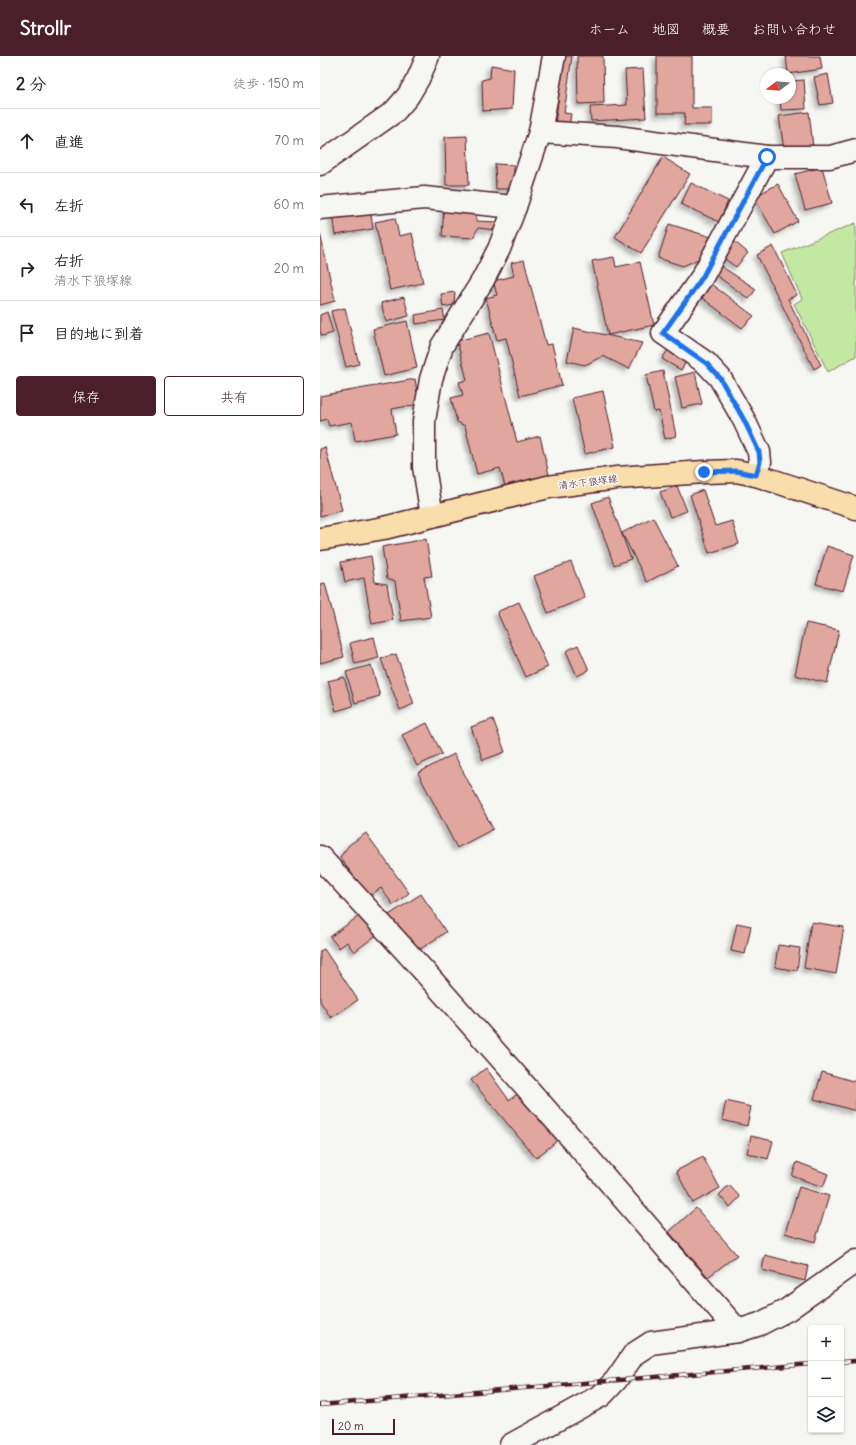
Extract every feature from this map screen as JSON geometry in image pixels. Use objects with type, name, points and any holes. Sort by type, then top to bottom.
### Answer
[{"type":"main road","name":"清水下狼塚線","points":[[320,539],[384,528],[548,487],[617,478],[720,471],[736,471],[756,475],[856,508]]},
{"type":"street","points":[[320,164],[394,112],[408,96],[418,79],[428,56]]},
{"type":"street","points":[[432,516],[424,467],[424,421],[431,379],[442,346],[483,280],[499,249],[515,207],[540,132],[554,56]]},
{"type":"street","points":[[540,132],[617,137],[767,157],[830,157],[856,150]]},
{"type":"street","points":[[756,475],[760,462],[759,452],[744,420],[720,378],[706,363],[663,333],[702,278],[767,157]]},
{"type":"street","points":[[320,208],[424,198],[515,207]]},
{"type":"street","points":[[320,857],[572,1139],[738,1331]]},
{"type":"street","points":[[511,1445],[602,1395],[616,1380],[634,1354],[651,1343],[738,1331],[760,1324],[787,1310],[856,1261]]},
{"type":"green space","points":[[856,223],[856,356],[828,372],[794,304],[802,299],[782,253]]},
{"type":"building","points":[[564,56],[572,56],[564,113],[571,114],[569,126],[555,124]]},
{"type":"building","points":[[577,56],[603,56],[604,103],[578,104]]},
{"type":"building","points":[[657,56],[692,56],[692,108],[712,108],[712,125],[684,125],[685,113],[657,113]]},
{"type":"building","points":[[786,56],[820,56],[822,69],[796,73],[796,68],[787,68]]},
{"type":"building","points":[[491,65],[514,69],[512,109],[483,111],[482,80],[490,78]]},
{"type":"building","points":[[643,69],[646,118],[591,121],[590,107],[627,105],[625,70]]},
{"type":"building","points":[[828,74],[833,103],[820,105],[814,77]]},
{"type":"building","points":[[804,80],[806,109],[781,110],[780,104],[796,104],[796,81]]},
{"type":"building","points":[[809,112],[813,147],[784,150],[779,116]]},
{"type":"building","points":[[467,136],[469,185],[446,185],[445,137]]},
{"type":"building","points":[[663,157],[690,174],[641,253],[615,237]]},
{"type":"building","points":[[495,164],[514,165],[514,189],[496,189]]},
{"type":"building","points":[[822,167],[832,203],[805,210],[795,174]]},
{"type":"building","points":[[691,183],[728,201],[719,222],[681,204]]},
{"type":"building","points":[[778,184],[798,221],[775,234],[754,197]]},
{"type":"building","points":[[444,206],[477,208],[476,221],[496,222],[495,230],[478,228],[473,238],[442,236]]},
{"type":"building","points":[[370,208],[373,229],[335,235],[332,214]]},
{"type":"building","points":[[395,218],[399,236],[412,233],[423,283],[390,290],[375,222]]},
{"type":"building","points":[[669,224],[711,237],[705,256],[683,266],[658,258]]},
{"type":"building","points":[[320,233],[335,301],[320,305]]},
{"type":"building","points":[[734,241],[748,253],[736,267],[722,257]]},
{"type":"building","points":[[773,246],[797,295],[788,299],[821,365],[814,369],[757,255]]},
{"type":"building","points":[[614,257],[616,267],[640,262],[654,325],[608,335],[592,261]]},
{"type":"building","points":[[524,260],[546,345],[552,344],[562,385],[520,396],[506,338],[497,340],[486,298],[497,295],[493,281],[514,276],[511,263]]},
{"type":"building","points":[[719,265],[756,289],[749,299],[713,273]]},
{"type":"building","points":[[711,284],[754,316],[742,328],[701,297]]},
{"type":"building","points":[[455,292],[454,305],[443,307],[441,294]]},
{"type":"building","points":[[404,297],[409,316],[386,322],[381,303]]},
{"type":"building","points":[[345,308],[359,364],[346,367],[331,311]]},
{"type":"building","points":[[443,310],[445,320],[416,324],[415,315]]},
{"type":"building","points":[[327,312],[333,333],[322,336],[320,331],[320,315]]},
{"type":"building","points":[[407,321],[417,368],[384,376],[373,329]]},
{"type":"building","points":[[574,328],[642,343],[629,369],[603,356],[585,365],[567,361]]},
{"type":"building","points":[[489,333],[517,442],[540,436],[550,479],[506,490],[500,468],[477,474],[465,426],[457,422],[451,398],[463,395],[459,382],[467,380],[457,341]]},
{"type":"building","points":[[669,348],[688,359],[681,370],[662,359]]},
{"type":"building","points":[[663,371],[676,436],[665,439],[659,411],[654,412],[646,375]]},
{"type":"building","points":[[695,372],[702,404],[682,408],[675,377]]},
{"type":"building","points":[[415,379],[419,404],[392,409],[396,434],[355,441],[352,422],[329,426],[327,419],[320,421],[320,396]]},
{"type":"building","points":[[603,391],[615,447],[585,454],[572,398]]},
{"type":"building","points":[[325,447],[342,510],[320,516],[320,449]]},
{"type":"building","points":[[677,486],[687,511],[670,517],[660,492]]},
{"type":"building","points":[[703,490],[715,526],[732,521],[739,544],[709,553],[690,495]]},
{"type":"building","points":[[608,497],[631,559],[614,565],[592,503]]},
{"type":"building","points":[[653,517],[678,566],[647,582],[622,533]]},
{"type":"building","points":[[426,539],[432,576],[424,577],[431,617],[401,621],[395,581],[387,578],[382,547]]},
{"type":"building","points":[[827,546],[854,555],[843,591],[816,584]]},
{"type":"building","points":[[371,556],[375,582],[387,584],[393,620],[372,624],[364,578],[345,582],[341,562]]},
{"type":"building","points":[[571,562],[585,598],[548,613],[534,576]]},
{"type":"building","points":[[325,583],[344,657],[320,663],[320,584]]},
{"type":"building","points":[[519,602],[548,667],[526,677],[497,612]]},
{"type":"building","points":[[806,623],[839,630],[827,683],[795,675]]},
{"type":"building","points":[[374,637],[379,658],[355,664],[350,643]]},
{"type":"building","points":[[578,645],[589,670],[577,676],[566,651]]},
{"type":"building","points":[[396,654],[414,704],[400,710],[381,659]]},
{"type":"building","points":[[371,665],[380,696],[355,703],[346,672]]},
{"type":"building","points":[[344,677],[353,706],[336,711],[328,681]]},
{"type":"building","points":[[493,719],[505,752],[483,760],[471,727]]},
{"type":"building","points":[[427,723],[442,754],[417,766],[402,735]]},
{"type":"building","points":[[454,754],[493,829],[457,848],[418,773]]},
{"type":"building","points":[[366,833],[409,893],[393,905],[381,888],[368,897],[340,857],[349,845]]},
{"type":"building","points":[[421,894],[446,932],[413,954],[389,915]]},
{"type":"building","points":[[363,913],[378,934],[354,952],[347,942],[339,948],[330,937]]},
{"type":"building","points":[[811,922],[844,927],[836,974],[804,968]]},
{"type":"building","points":[[737,923],[751,926],[745,954],[731,951]]},
{"type":"building","points":[[778,945],[800,948],[797,971],[775,967]]},
{"type":"building","points":[[324,949],[358,1000],[331,1018],[320,1001],[320,951]]},
{"type":"building","points":[[486,1068],[509,1100],[519,1093],[558,1140],[536,1158],[471,1080]]},
{"type":"building","points":[[822,1072],[856,1082],[856,1111],[814,1099]]},
{"type":"building","points":[[726,1101],[751,1107],[747,1126],[722,1120]]},
{"type":"building","points":[[751,1136],[773,1141],[768,1159],[747,1153]]},
{"type":"building","points":[[703,1157],[720,1188],[693,1203],[676,1171]]},
{"type":"building","points":[[797,1162],[828,1174],[823,1187],[792,1176]]},
{"type":"building","points":[[729,1185],[740,1197],[730,1207],[719,1195]]},
{"type":"building","points":[[799,1187],[829,1196],[815,1242],[785,1233]]},
{"type":"building","points":[[696,1208],[737,1255],[708,1277],[669,1232]]},
{"type":"building","points":[[765,1255],[808,1266],[805,1281],[762,1270]]},
{"type":"railway","points":[[844,1362],[856,1361]]},
{"type":"railway","points":[[320,1405],[808,1364]]},
{"type":"route","points":[[704,472],[736,471],[756,475],[760,462],[759,452],[744,420],[720,378],[706,363],[663,333],[702,278],[767,157]]}]
